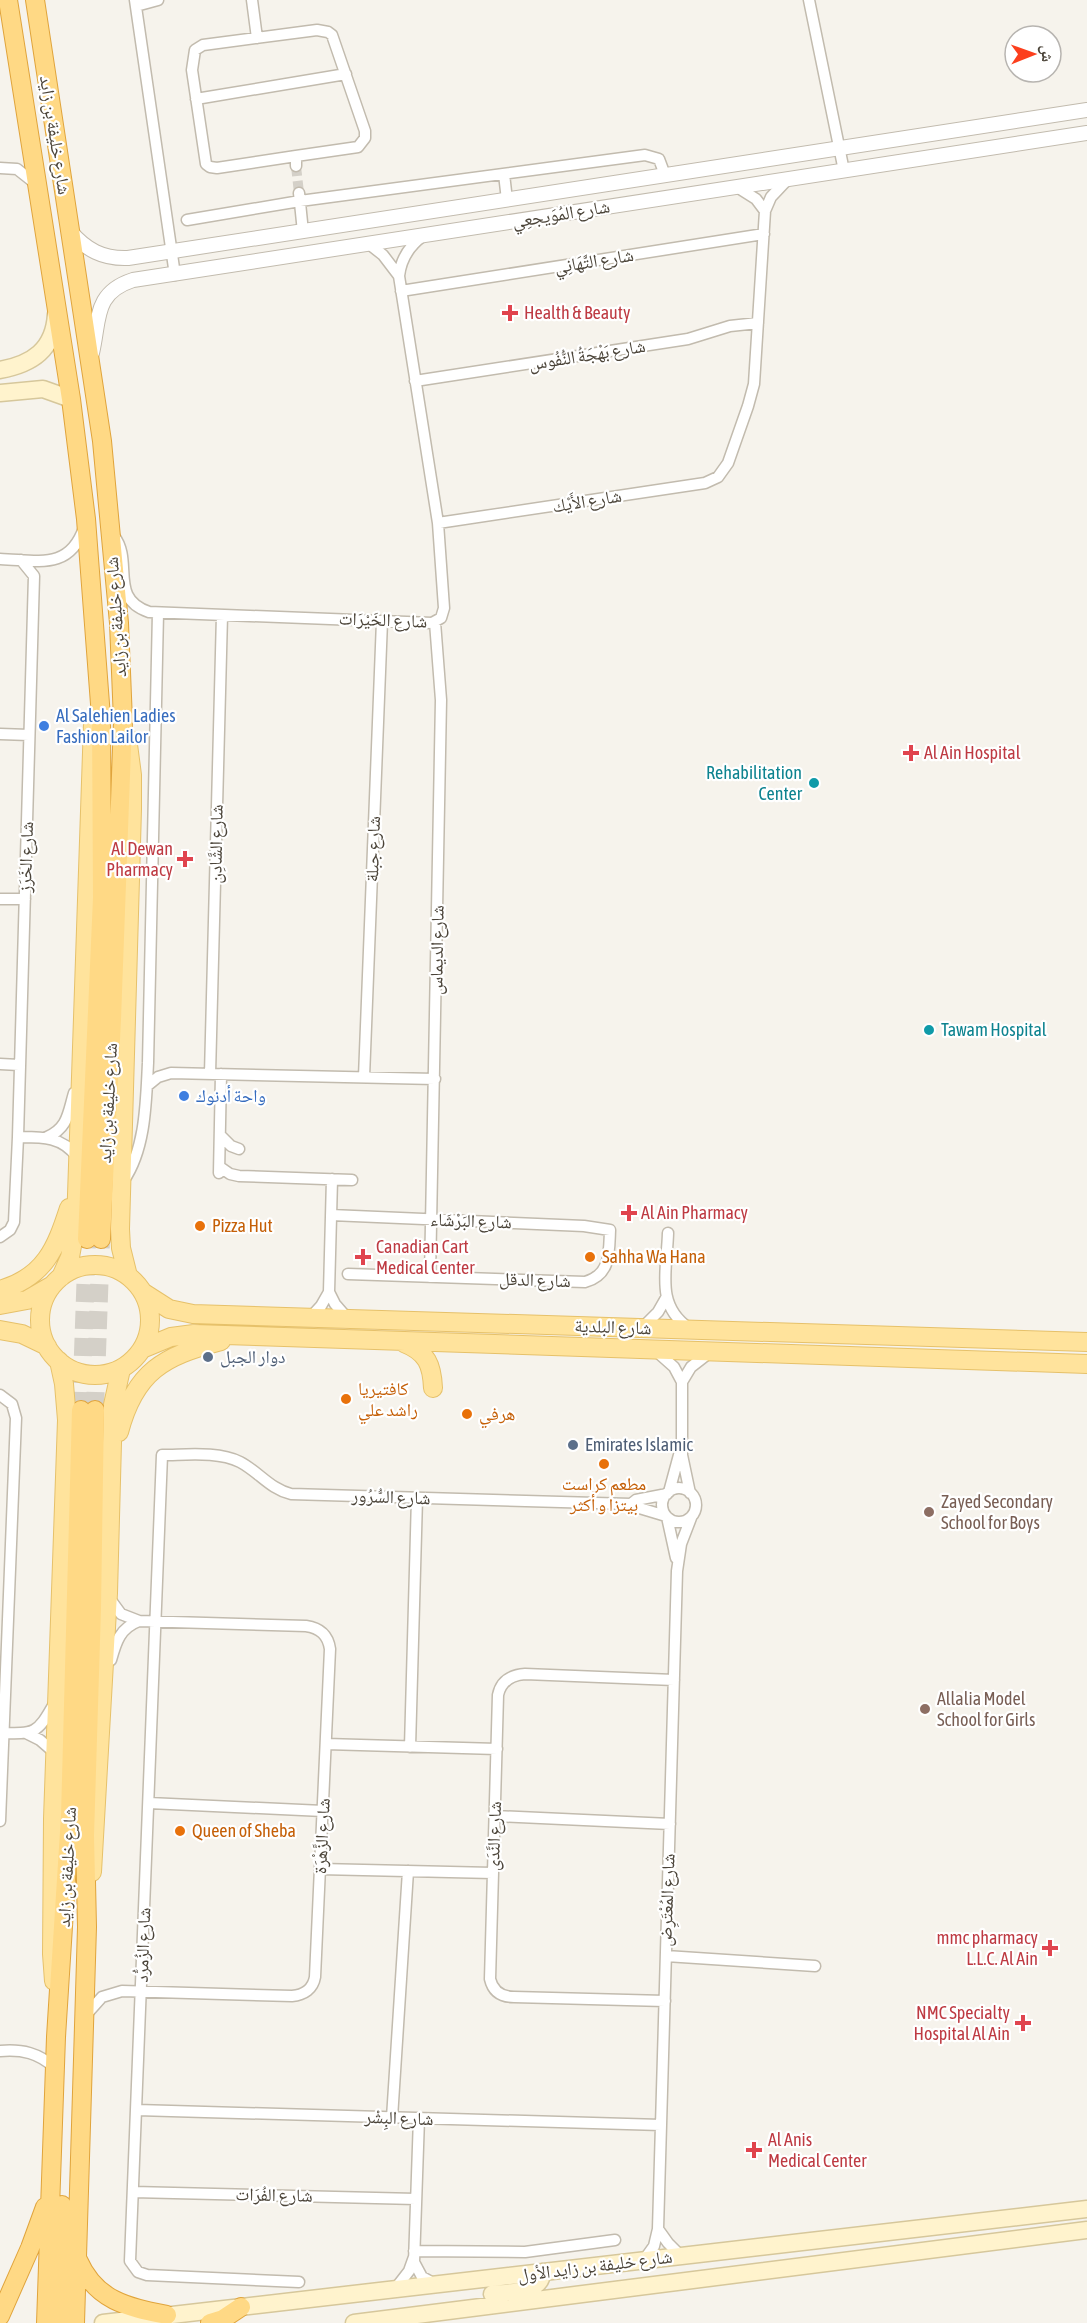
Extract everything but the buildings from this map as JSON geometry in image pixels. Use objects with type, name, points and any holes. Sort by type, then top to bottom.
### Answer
[{"type":"highway","points":[[0,5],[1,0]]},
{"type":"highway","name":"شارع خليفة بن زايد","points":[[8,0],[71,399],[86,519],[99,685],[103,759],[102,898],[94,1239],[112,1019],[123,721],[119,623],[102,441],[35,0]]},
{"type":"highway","name":"شارع خليفة بن زايد","points":[[46,2323],[56,2037],[70,1805],[88,1410],[92,1608],[85,1836],[87,1927],[85,2016],[75,2323]]},
{"type":"highway","points":[[52,2161],[63,2183],[62,2323]]},
{"type":"highway","points":[[0,2316],[8,2303],[30,2248],[51,2186]]},
{"type":"highway","points":[[78,2258],[90,2280],[112,2300],[128,2307],[167,2316]]},
{"type":"highway","points":[[210,2323],[223,2319],[241,2307]]},
{"type":"main road","points":[[0,370],[20,366],[37,356],[50,340],[57,310]]},
{"type":"main road","points":[[0,393],[43,389],[71,399]]},
{"type":"main road","points":[[0,1305],[27,1300],[58,1280],[77,1268],[94,1265],[112,1268],[128,1276],[144,1293],[150,1320],[147,1340],[142,1349],[122,1369],[94,1376],[75,1372],[59,1362],[43,1338],[40,1318],[44,1300],[58,1280],[70,1257],[75,1235],[93,719],[99,685]]},
{"type":"main road","points":[[123,721],[133,792],[120,1239],[128,1276]]},
{"type":"main road","points":[[0,1290],[28,1277],[51,1253],[62,1234],[76,1189]]},
{"type":"main road","name":"شارع البلدية","points":[[144,1293],[169,1309],[193,1314],[1087,1342]]},
{"type":"main road","points":[[0,1330],[22,1334],[47,1346]]},
{"type":"main road","name":"شارع البلدية","points":[[142,1349],[161,1340],[183,1335],[1087,1364]]},
{"type":"main road","points":[[112,1460],[127,1407],[138,1386],[154,1369],[184,1352],[240,1336]]},
{"type":"main road","points":[[399,1341],[413,1347],[425,1357],[430,1364],[433,1388]]},
{"type":"main road","points":[[56,2037],[52,1936],[67,1420],[64,1384],[59,1362]]},
{"type":"main road","points":[[87,1927],[96,1833],[104,1684],[113,1405],[122,1369]]},
{"type":"main road","name":"شارع خليفة بن زايد الأول","points":[[103,2323],[1087,2209]]},
{"type":"main road","points":[[974,2244],[982,2235],[990,2232],[1042,2224],[1046,2221],[1047,2212]]},
{"type":"main road","name":"شارع خليفة بن زايد الأول","points":[[354,2323],[1087,2230]]},
{"type":"main road","points":[[619,2289],[620,2279],[628,2273],[777,2254],[791,2249],[804,2240]]},
{"type":"main road","points":[[430,2313],[436,2307],[449,2301],[535,2287],[549,2271],[572,2277],[592,2292]]},
{"type":"street","points":[[158,0],[136,3],[175,274]]},
{"type":"street","points":[[252,0],[257,38]]},
{"type":"street","points":[[809,0],[843,171]]},
{"type":"street","points":[[317,30],[328,32],[334,39],[346,74],[365,131],[364,142],[358,147],[296,161],[217,168],[210,167],[205,160],[192,70],[195,50],[203,45],[317,30]]},
{"type":"street","points":[[196,99],[346,74]]},
{"type":"street","name":"شارع المُوَيجعِي","points":[[70,231],[87,248],[111,258],[128,258],[1087,110]]},
{"type":"street","name":"شارع المُوَيجعِي","points":[[90,361],[99,310],[112,291],[133,280],[1087,133]]},
{"type":"street","points":[[187,220],[299,197],[504,174],[645,155],[659,159],[665,175]]},
{"type":"street","points":[[0,168],[10,167],[17,170],[38,186]]},
{"type":"street","points":[[504,174],[507,200]]},
{"type":"street","points":[[758,323],[765,211],[771,197],[787,180]]},
{"type":"street","points":[[737,187],[756,199],[765,211]]},
{"type":"street","points":[[299,197],[303,232]]},
{"type":"street","points":[[387,219],[370,233],[369,244],[389,262],[399,276]]},
{"type":"street","name":"شارع التَّهَانِي","points":[[401,291],[764,234]]},
{"type":"street","name":"شارع الخَيْرَات","points":[[109,530],[121,548],[123,584],[127,596],[140,609],[158,613],[382,621],[435,622],[441,618],[444,611],[438,523],[399,276],[404,256],[423,236]]},
{"type":"street","name":"شارع بَهْجَةُ النُّفُوس","points":[[415,381],[688,339],[729,326],[758,323]]},
{"type":"street","name":"شارع الأَيْك","points":[[438,523],[705,483],[718,477],[728,463],[753,391],[758,323]]},
{"type":"street","points":[[0,560],[51,561],[63,557],[72,550],[82,534],[86,519]]},
{"type":"street","points":[[21,560],[34,576],[51,561]]},
{"type":"street","name":"شارع الخَرَز","points":[[0,1237],[10,1230],[14,1222],[34,576]]},
{"type":"street","points":[[121,1185],[136,1154],[147,1086],[158,613]]},
{"type":"street","name":"شارع الشَّادِن","points":[[220,1167],[216,1074],[222,615]]},
{"type":"street","name":"شارع جبلة","points":[[364,1077],[382,621]]},
{"type":"street","name":"شارع الديماس","points":[[430,1277],[441,700],[435,622]]},
{"type":"street","points":[[0,735],[29,735]]},
{"type":"street","points":[[0,898],[25,899]]},
{"type":"street","points":[[148,1057],[158,1067],[171,1073]]},
{"type":"street","points":[[0,1064],[19,1065]]},
{"type":"street","points":[[147,1086],[158,1077],[171,1073],[435,1079]]},
{"type":"street","points":[[47,1137],[61,1129],[67,1120],[80,1079]]},
{"type":"street","points":[[220,1135],[231,1146],[239,1149],[228,1152],[220,1167],[230,1174],[352,1180]]},
{"type":"street","points":[[18,1137],[47,1137],[64,1144],[77,1157]]},
{"type":"street","points":[[332,1179],[329,1292],[334,1304],[348,1319]]},
{"type":"street","name":"شارع البَرْشَاء","points":[[332,1215],[584,1226],[610,1230]]},
{"type":"street","name":"شارع الدقل","points":[[348,1274],[585,1282],[599,1275],[606,1267],[609,1256],[610,1230]]},
{"type":"street","points":[[668,1233],[666,1298],[675,1317],[691,1330]]},
{"type":"street","points":[[310,1318],[321,1306],[329,1292]]},
{"type":"street","points":[[641,1328],[658,1312],[666,1298]]},
{"type":"street","points":[[654,1350],[674,1367],[682,1382],[681,1443],[684,1468],[696,1506],[691,1518],[679,1522],[667,1517],[663,1505],[681,1443]]},
{"type":"street","points":[[682,1382],[691,1367],[712,1352]]},
{"type":"street","points":[[0,1395],[12,1404],[16,1418],[5,1569],[0,1821]]},
{"type":"street","name":"شارع السُّرُور","points":[[162,1455],[231,1458],[245,1465],[273,1487],[291,1494],[630,1504],[667,1517]]},
{"type":"street","name":"شارع الزُمرُّد","points":[[162,1455],[130,2256],[132,2265],[138,2272],[147,2275],[299,2282]]},
{"type":"street","points":[[668,1493],[680,1489],[690,1492]]},
{"type":"street","name":"شارع السُّرُور","points":[[630,1504],[636,1500],[668,1493]]},
{"type":"street","points":[[410,1747],[417,1498]]},
{"type":"street","name":"شارع المُعْتَرِض","points":[[667,1517],[677,1570]]},
{"type":"street","name":"شارع المُعْتَرِض","points":[[644,2260],[654,2246],[658,2229],[677,1570],[681,1544],[691,1518]]},
{"type":"street","name":"شارع الزَّهْرَة","points":[[85,2016],[98,2001],[108,1994],[122,1991],[292,1996],[308,1991],[315,1977],[330,1649],[327,1639],[321,1631],[306,1626],[138,1621],[116,1610],[108,1593]]},
{"type":"street","points":[[104,1684],[119,1635],[127,1626],[138,1621]]},
{"type":"street","name":"شارع النَّدَى","points":[[665,2001],[514,1997],[497,1992],[491,1984],[496,1749],[499,1691],[505,1681],[514,1676],[674,1680]]},
{"type":"street","points":[[2,1733],[26,1733],[41,1726],[58,1698]]},
{"type":"street","points":[[26,1733],[47,1744],[56,1755]]},
{"type":"street","points":[[326,1744],[496,1749]]},
{"type":"street","points":[[149,1803],[323,1811]]},
{"type":"street","points":[[495,1816],[670,1824]]},
{"type":"street","points":[[320,1869],[493,1873]]},
{"type":"street","points":[[392,2118],[408,1871]]},
{"type":"street","points":[[666,1956],[815,1966]]},
{"type":"street","points":[[0,2051],[28,2052],[43,2058],[55,2068]]},
{"type":"street","name":"شارع البِشْر","points":[[136,2110],[661,2126]]},
{"type":"street","points":[[395,2289],[409,2271],[414,2254],[419,2118]]},
{"type":"street","name":"شارع الفُرَات","points":[[133,2192],[416,2199]]},
{"type":"street","points":[[658,2229],[681,2256]]},
{"type":"street","points":[[414,2254],[525,2252],[615,2240]]},
{"type":"street","points":[[414,2254],[418,2272],[426,2280],[436,2284]]},
{"type":"tunnel","points":[[296,166],[299,193]]},
{"type":"tunnel","points":[[81,1410],[87,1239]]},
{"type":"tunnel","points":[[95,1410],[101,1239]]},
{"type":"place","name":"Health & Beauty","points":[[510,313]]},
{"type":"place","name":"Al Salehien Ladies Fashion Lailor","points":[[44,726]]},
{"type":"place","name":"Al Ain Hospital","points":[[911,753]]},
{"type":"place","name":"Rehabilitation Center","points":[[814,783]]},
{"type":"place","name":"Al Dewan Pharmacy","points":[[185,859]]},
{"type":"place","name":"Tawam Hospital","points":[[929,1030]]},
{"type":"place","name":"واحة أدنوك","points":[[184,1096]]},
{"type":"place","name":"Al Ain Pharmacy","points":[[629,1213]]},
{"type":"place","name":"Pizza Hut","points":[[200,1226]]},
{"type":"place","name":"Canadian Cart Medical Center","points":[[363,1257]]},
{"type":"place","name":"Sahha Wa Hana","points":[[590,1257]]},
{"type":"place","name":"دوار الجبل","points":[[208,1357]]},
{"type":"place","name":"كافتيريا راشد علي","points":[[346,1399]]},
{"type":"place","name":"هرفي","points":[[467,1414]]},
{"type":"place","name":"Emirates Islamic","points":[[573,1445]]},
{"type":"place","name":"مطعم كراست بيتزا و أكثر","points":[[604,1464]]},
{"type":"place","name":"Zayed Secondary School for Boys","points":[[929,1512]]},
{"type":"place","name":"Allalia Model School for Girls","points":[[925,1709]]},
{"type":"place","name":"Queen of Sheba","points":[[180,1831]]},
{"type":"place","name":"mmc pharmacy L.L.C. Al Ain","points":[[1050,1948]]},
{"type":"place","name":"NMC Specialty Hospital Al Ain","points":[[1023,2023]]},
{"type":"place","name":"Al Anis Medical Center","points":[[754,2150]]}]
